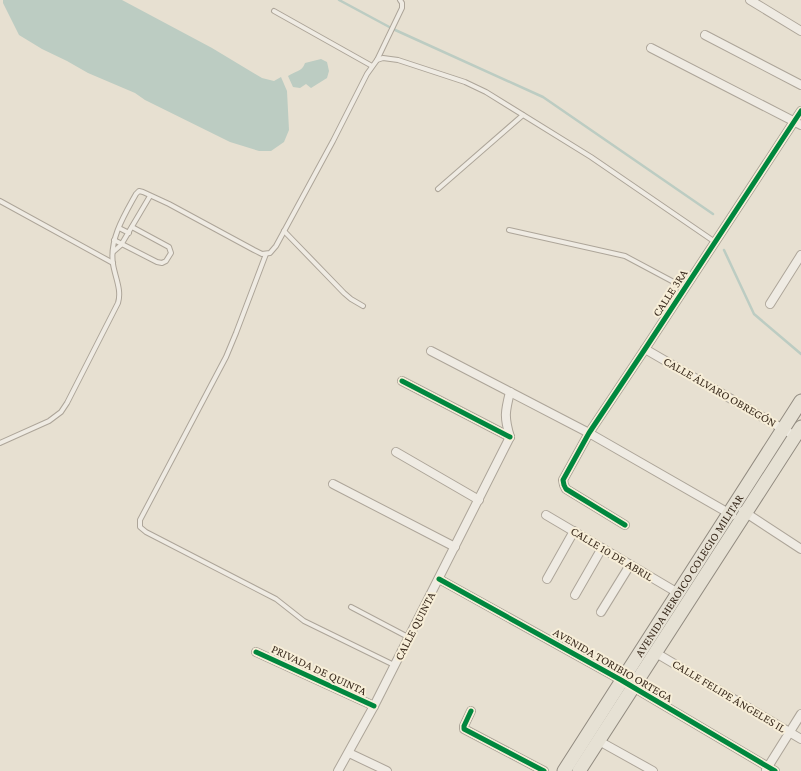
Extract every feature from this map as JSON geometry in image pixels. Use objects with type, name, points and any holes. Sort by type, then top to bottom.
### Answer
[{"type":"main road","name":"AVENIDA HEROICO COLEGIO MILITAR","points":[[564,771],[801,401]]},
{"type":"main road","name":"AVENIDA HEROICO COLEGIO MILITAR","points":[[580,771],[798,431]]},
{"type":"street","points":[[750,0],[801,31]]},
{"type":"street","points":[[705,35],[801,85]]},
{"type":"street","points":[[651,48],[798,123]]},
{"type":"street","name":"CALLE 3RA","points":[[625,525],[566,489],[563,480],[589,433],[646,349],[715,242],[798,123],[801,111]]},
{"type":"street","points":[[770,304],[801,255]]},
{"type":"street","name":"CALLE ÁLVARO OBREGÓN","points":[[646,349],[783,429],[798,431]]},
{"type":"street","points":[[431,351],[732,509],[743,517],[801,549]]},
{"type":"street","points":[[402,381],[510,437]]},
{"type":"street","points":[[510,392],[505,418],[510,437]]},
{"type":"street","name":"CALLE QUINTA","points":[[338,771],[374,706],[510,437]]},
{"type":"street","points":[[396,452],[479,500]]},
{"type":"street","points":[[333,484],[455,547]]},
{"type":"street","name":"CALLE 10 DE ABRIL","points":[[546,515],[678,593]]},
{"type":"street","points":[[547,579],[574,531]]},
{"type":"street","points":[[575,595],[602,548]]},
{"type":"street","points":[[601,612],[630,565]]},
{"type":"street","name":"AVENIDA TORIBIO ORTEGA","points":[[439,579],[621,680],[767,769],[776,771]]},
{"type":"street","name":"PRIVADA DE QUINTA","points":[[256,652],[374,706]]},
{"type":"street","name":"CALLE FELIPE ÁNGELES IL","points":[[656,653],[801,739]]},
{"type":"street","points":[[471,711],[464,729],[544,771]]},
{"type":"street","points":[[767,769],[801,714]]},
{"type":"street","points":[[599,741],[653,771]]},
{"type":"street","points":[[348,753],[387,771]]},
{"type":"lane","points":[[394,665],[304,622],[276,599],[146,532],[140,527],[140,520],[226,357],[266,254],[273,250],[284,231],[372,66],[377,60],[402,8],[402,3],[400,0]]},
{"type":"lane","points":[[274,11],[372,66]]},
{"type":"lane","points":[[377,60],[383,58],[398,60],[465,82],[486,92],[591,157],[715,242]]},
{"type":"lane","points":[[438,189],[523,115]]},
{"type":"lane","points":[[0,443],[49,421],[61,412],[68,403],[118,303],[120,294],[113,262],[114,240],[136,194],[139,191],[169,204],[254,250],[266,254]]},
{"type":"lane","points":[[113,252],[121,245],[129,233],[150,196]]},
{"type":"lane","points":[[0,200],[113,262]]},
{"type":"lane","points":[[114,240],[121,245],[157,262],[162,263],[166,261],[171,253],[169,247],[132,227]]},
{"type":"lane","points":[[119,228],[129,233]]},
{"type":"lane","points":[[510,230],[625,256],[685,288]]},
{"type":"lane","points":[[284,231],[344,293],[363,306]]},
{"type":"lane","points":[[351,607],[409,637]]},
{"type":"shaded area","points":[[3,0],[122,0],[212,48],[262,78],[274,81],[281,77],[287,91],[289,130],[284,142],[271,151],[259,151],[230,142],[145,100],[135,93],[88,73],[19,35],[3,3]]},
{"type":"shaded area","points":[[321,59],[327,62],[329,71],[327,78],[311,88],[306,84],[300,88],[293,87],[288,76],[300,70],[305,63]]},
{"type":"waterway","points":[[339,0],[393,29],[543,97],[713,214]]},
{"type":"waterway","points":[[724,250],[754,314],[801,354]]},
{"type":"cycle path","points":[[625,525],[566,489],[563,480],[589,433],[801,111]]},
{"type":"cycle path","points":[[402,381],[510,437]]},
{"type":"cycle path","points":[[439,579],[621,680],[775,771]]},
{"type":"cycle path","points":[[256,652],[374,706]]},
{"type":"cycle path","points":[[471,711],[464,729],[544,771]]}]
